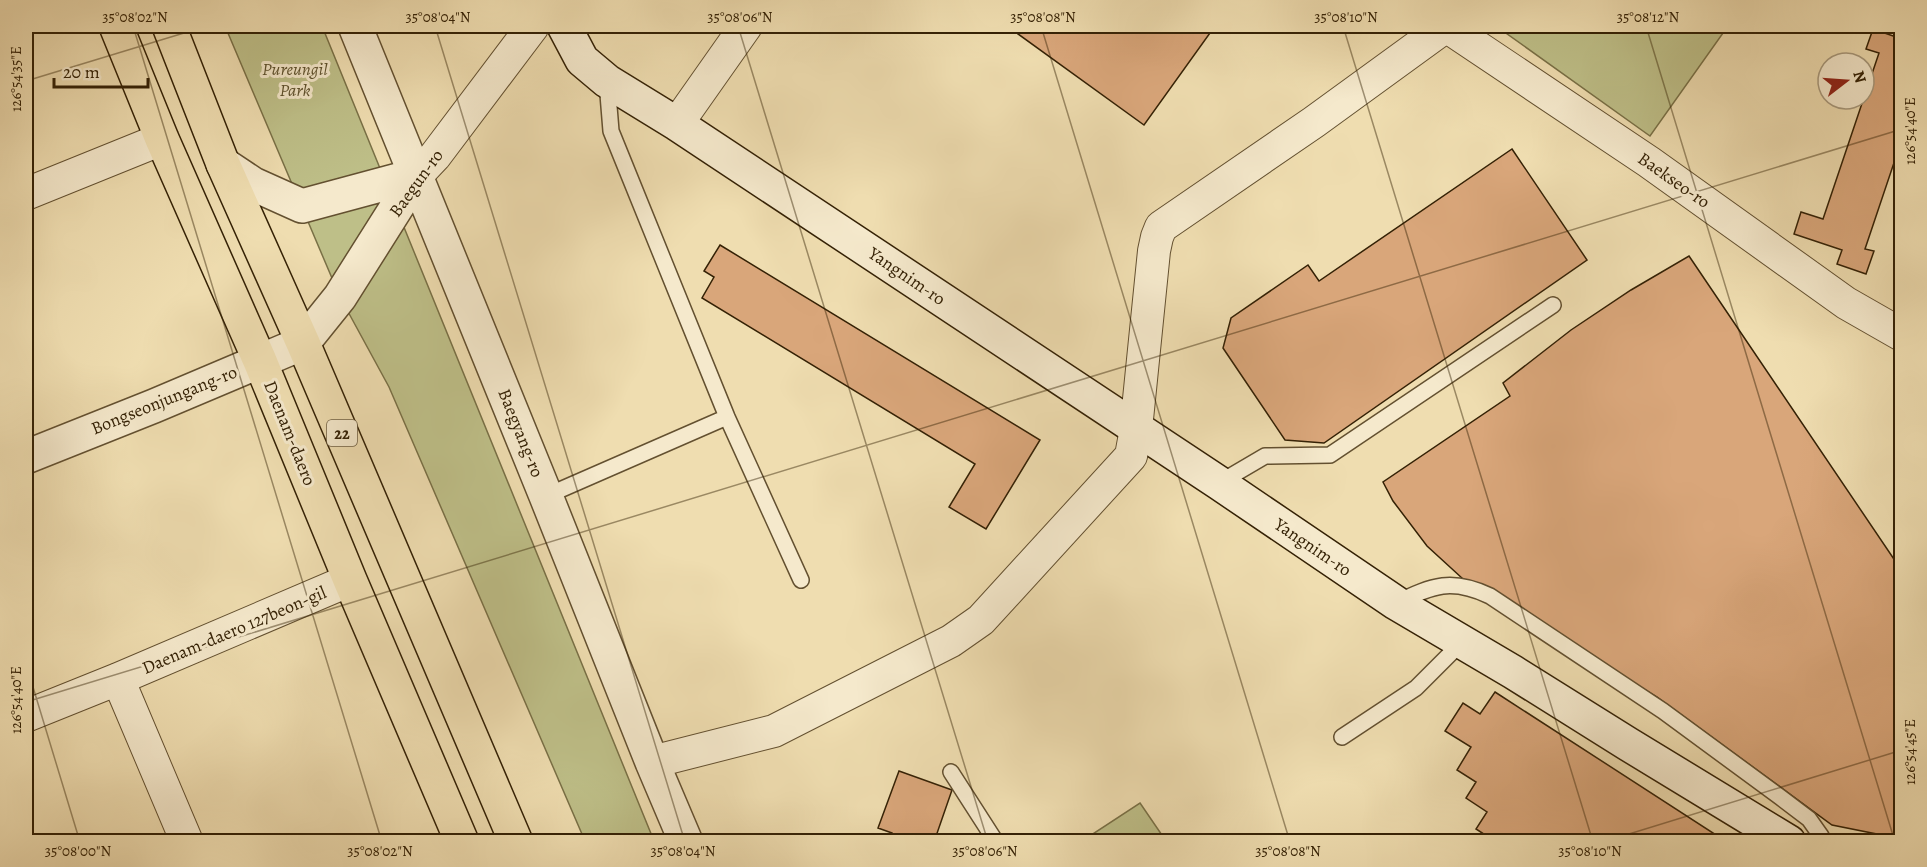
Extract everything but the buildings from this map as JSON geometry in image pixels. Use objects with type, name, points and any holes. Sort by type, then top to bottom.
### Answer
[{"type":"main road","name":"Daenam-daero","points":[[116,26],[462,842]]},
{"type":"main road","name":"22","points":[[169,26],[223,164],[303,343],[516,842]]},
{"type":"street","name":"Baegyang-ro","points":[[355,26],[686,842]]},
{"type":"street","name":"Baegun-ro","points":[[303,343],[340,297],[417,176],[435,156],[533,26]]},
{"type":"street","name":"Yangnim-ro","points":[[564,26],[582,60],[607,81],[677,124],[1396,603],[1789,842]]},
{"type":"street","points":[[677,124],[746,26]]},
{"type":"street","name":"Baekseo-ro","points":[[1136,429],[1154,251],[1161,227],[1314,122],[1446,26],[1649,162],[1846,303],[1902,335]]},
{"type":"street","points":[[26,194],[162,139]]},
{"type":"street","points":[[223,164],[253,184],[302,207],[417,176]]},
{"type":"street","name":"Bongseonjungang-ro","points":[[26,457],[303,343]]},
{"type":"street","points":[[652,762],[774,731],[959,636],[981,620],[1131,456],[1136,429]]},
{"type":"street","name":"Daenam-daero 127beon-gil","points":[[26,716],[350,580]]},
{"type":"street","points":[[118,679],[187,842]]},
{"type":"lane","points":[[607,81],[611,131],[727,417],[801,580]]},
{"type":"lane","points":[[1219,483],[1265,456],[1330,455],[1553,305]]},
{"type":"lane","points":[[546,496],[727,417]]},
{"type":"lane","points":[[1396,603],[1417,592],[1438,586],[1471,587],[1490,596],[1663,711],[1780,797],[1809,819],[1821,836],[1822,842]]},
{"type":"lane","points":[[1342,737],[1416,688],[1462,642]]},
{"type":"lane","points":[[951,772],[996,842]]},
{"type":"green space","name":"Pureungil Park","points":[[225,26],[322,26],[654,841],[585,841],[389,387],[340,297]]},
{"type":"green space","points":[[1496,26],[1728,26],[1650,136]]},
{"type":"green space","points":[[1140,803],[1166,841],[1082,841]]}]
